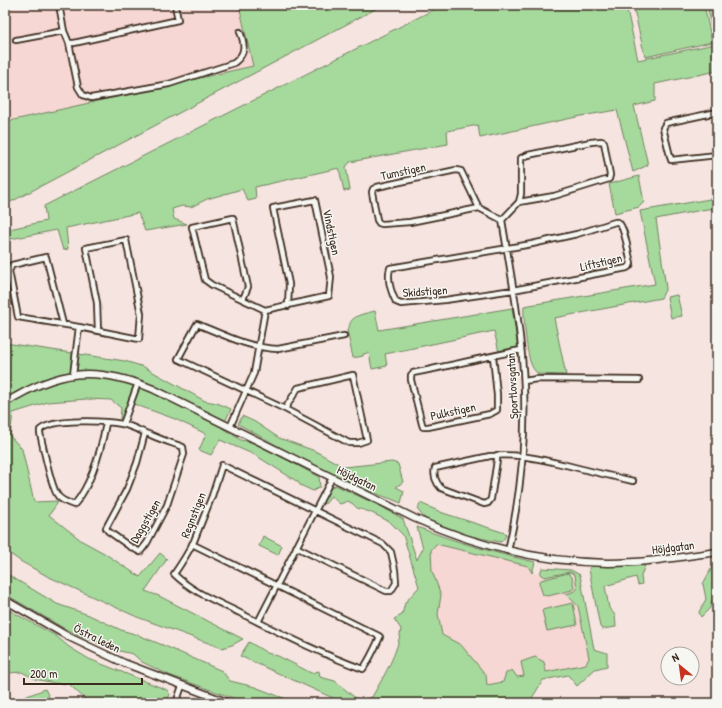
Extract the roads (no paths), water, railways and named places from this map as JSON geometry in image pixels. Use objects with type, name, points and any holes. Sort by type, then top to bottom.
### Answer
[{"type":"street","points":[[59,5],[78,87],[83,95],[91,98],[169,84],[234,63],[244,51],[240,32]]},
{"type":"street","points":[[69,43],[79,43],[89,39],[178,20],[175,5]]},
{"type":"street","points":[[16,40],[64,31]]},
{"type":"street","points":[[717,112],[666,123],[664,128],[671,160],[717,155]]},
{"type":"street","points":[[479,208],[502,220],[519,202],[521,158],[528,155],[591,142],[604,142],[610,175],[609,179],[554,196],[519,202]]},
{"type":"street","name":"Tumstigen","points":[[456,170],[461,171],[463,174],[479,208],[410,222],[382,224],[377,220],[372,192],[373,189],[377,187],[456,170]]},
{"type":"street","name":"Vindstigen","points":[[265,310],[288,306],[329,296],[331,277],[315,200],[273,208],[289,284],[288,306]]},
{"type":"street","points":[[230,427],[254,373],[265,310],[212,285],[205,280],[192,227],[233,218],[248,287],[243,299]]},
{"type":"street","name":"Sportlovsgatan","points":[[502,220],[513,290],[524,381],[523,455],[518,503],[508,551]]},
{"type":"street","name":"Liftstigen","points":[[506,248],[577,234],[618,222],[622,225],[631,263],[627,268],[513,290]]},
{"type":"street","points":[[63,324],[46,257],[12,265],[10,271],[18,317],[139,339],[141,314],[126,240],[86,248],[97,303],[98,331]]},
{"type":"street","name":"Skidstigen","points":[[506,248],[394,267],[390,268],[389,276],[395,300],[400,304],[445,300],[513,290]]},
{"type":"street","points":[[285,409],[298,388],[353,375],[367,440],[358,443],[349,443],[285,409],[178,359],[197,324],[244,344],[278,349],[344,336]]},
{"type":"street","points":[[73,375],[79,327]]},
{"type":"street","name":"Pulkstigen","points":[[493,356],[497,410],[490,414],[423,427],[411,380],[411,376],[414,373],[493,356],[521,350]]},
{"type":"street","name":"Höjdgatan","points":[[5,403],[42,384],[73,375],[99,374],[125,379],[138,383],[230,427],[435,528],[479,544],[557,560],[608,563],[668,559],[717,552]]},
{"type":"street","points":[[524,381],[537,379],[639,380]]},
{"type":"street","points":[[106,423],[95,466],[88,484],[74,505],[69,503],[59,497],[56,493],[40,430],[44,427],[81,421],[124,424],[138,383]]},
{"type":"street","name":"Daggstigen","points":[[124,424],[183,448],[184,454],[167,505],[147,543],[140,552],[129,546],[106,528],[127,489],[137,463],[145,433]]},
{"type":"street","points":[[497,456],[498,460],[491,500],[488,503],[484,504],[441,488],[437,485],[434,472],[435,468],[497,456],[523,455],[633,481]]},
{"type":"street","name":"Regnstigen","points":[[258,622],[181,582],[174,574],[192,544],[212,496],[222,465],[315,511]]},
{"type":"street","points":[[192,544],[278,585],[379,636],[380,637],[370,660],[364,669],[309,646],[258,622],[278,585],[332,478]]},
{"type":"street","points":[[296,547],[380,589],[390,591],[393,588],[396,582],[395,570],[391,552],[388,548],[383,544],[315,511]]},
{"type":"street","name":"Östra leden","points":[[5,600],[69,637],[117,660],[229,703]]},
{"type":"street","points":[[176,703],[182,686]]}]
